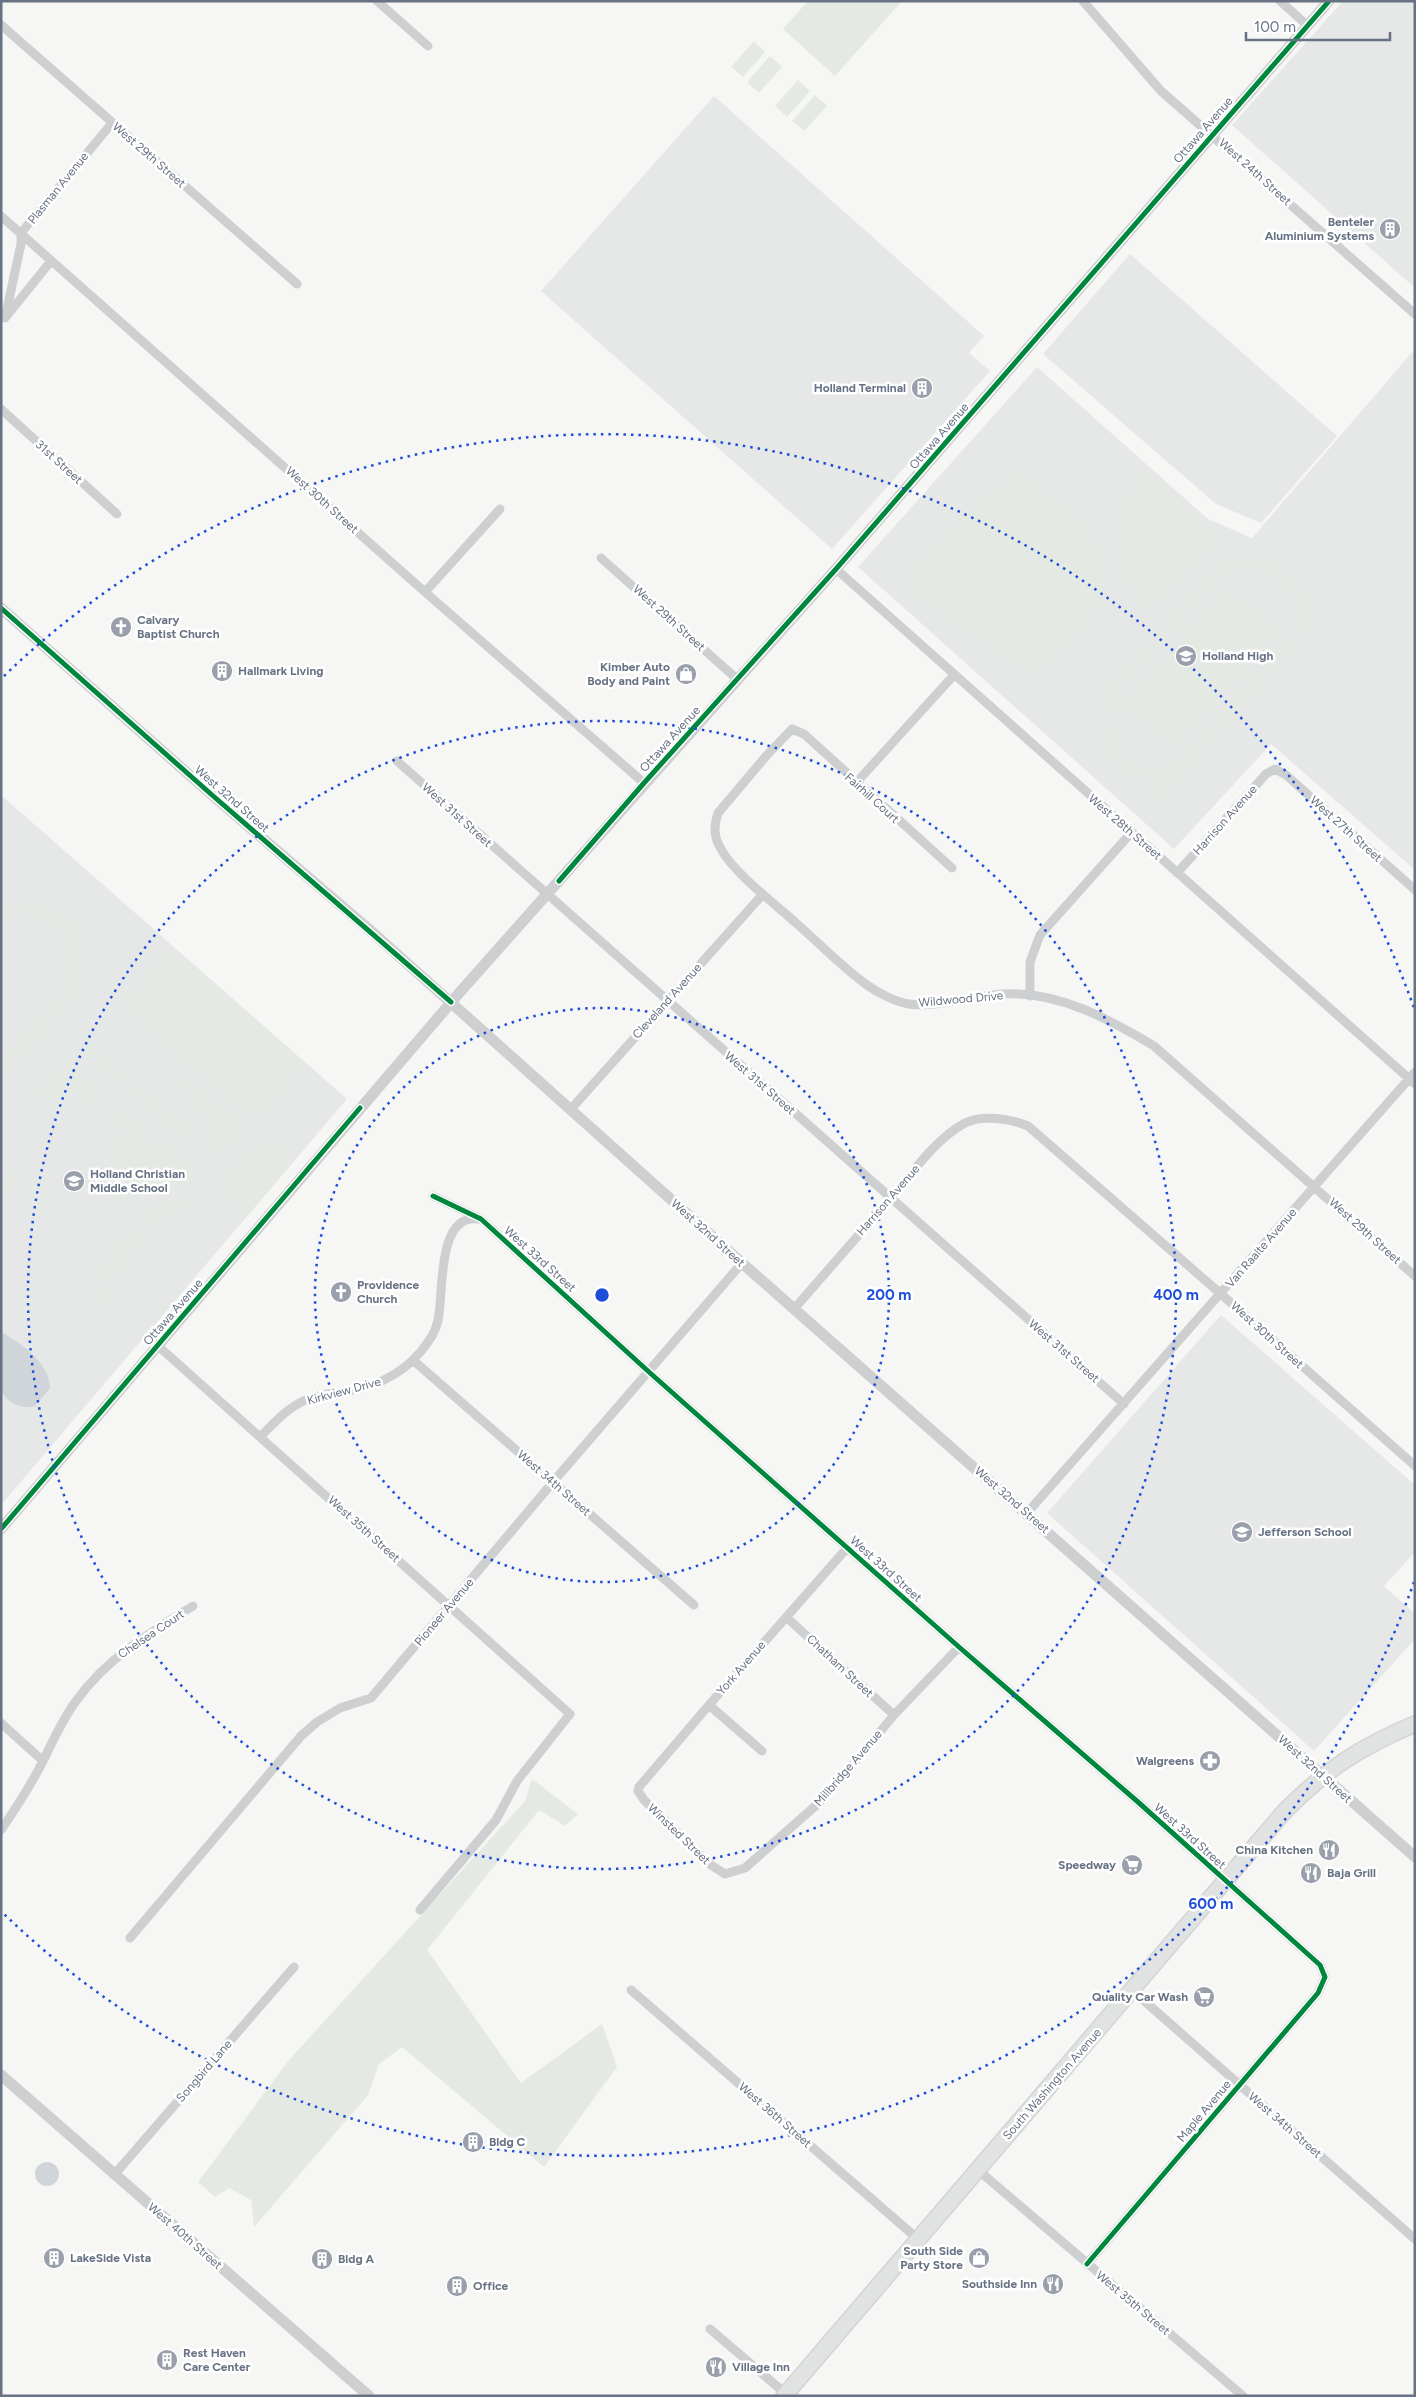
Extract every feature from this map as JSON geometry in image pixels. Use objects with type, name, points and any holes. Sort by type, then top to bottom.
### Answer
[{"type":"main road","name":"South Washington Avenue","points":[[785,2395],[1133,1991],[1284,1812],[1322,1776],[1355,1752],[1415,1724]]},
{"type":"street","points":[[377,1],[428,46]]},
{"type":"street","name":"West 24th Street","points":[[1083,1],[1161,91],[1415,314]]},
{"type":"street","points":[[1280,1],[1308,26]]},
{"type":"street","name":"Ottawa Avenue","points":[[1,1529],[452,1002],[644,783],[836,569],[1128,234],[1212,134],[1330,1]]},
{"type":"street","name":"West 29th Street","points":[[1,24],[297,284]]},
{"type":"street","name":"Plasman Avenue","points":[[3,320],[21,244],[21,233],[112,122]]},
{"type":"street","name":"West 30th Street","points":[[1,216],[425,592],[644,783]]},
{"type":"street","name":"Plasman Avenue","points":[[3,320],[51,261]]},
{"type":"street","name":"31st Street","points":[[1,409],[117,514]]},
{"type":"street","points":[[425,592],[500,509]]},
{"type":"street","name":"West 29th Street","points":[[601,558],[737,679]]},
{"type":"street","name":"West 28th Street","points":[[836,569],[953,676],[1413,1078]]},
{"type":"street","name":"West 32nd Street","points":[[1,608],[212,795],[452,1002],[742,1263],[1415,1857]]},
{"type":"street","points":[[856,783],[953,676]]},
{"type":"street","name":"Fairhill Court","points":[[792,729],[804,734],[952,868]]},
{"type":"street","name":"Wildwood Drive","points":[[792,729],[767,755],[718,813],[714,829],[715,838],[728,859],[763,894],[868,986],[908,1004],[928,1004],[1004,994],[1030,996],[1091,1012],[1154,1046],[1315,1186]]},
{"type":"street","name":"West 31st Street","points":[[397,761],[667,1002],[1124,1404]]},
{"type":"street","name":"Harrison Avenue","points":[[1177,873],[1266,774],[1276,769]]},
{"type":"street","name":"West 27th Street","points":[[1276,769],[1286,775],[1415,890]]},
{"type":"street","points":[[1030,996],[1030,962],[1040,935],[1131,832]]},
{"type":"street","name":"Cleveland Avenue","points":[[571,1108],[763,894]]},
{"type":"street","name":"Van Raalte Avenue","points":[[1027,1513],[1315,1186],[1413,1078]]},
{"type":"street","name":"West 30th Street","points":[[999,1119],[1016,1121],[1028,1126],[1415,1466]]},
{"type":"street","name":"Harrison Avenue","points":[[794,1309],[926,1157],[957,1128],[966,1122],[999,1119]]},
{"type":"street","name":"West 29th Street","points":[[1315,1186],[1415,1276]]},
{"type":"street","name":"West 33rd Street","points":[[433,1196],[481,1219],[649,1372],[959,1647],[1138,1802],[1225,1882],[1320,1965]]},
{"type":"street","name":"Kirkview Drive","points":[[260,1437],[284,1413],[311,1398],[378,1384],[414,1361],[435,1331],[440,1309],[446,1249],[452,1233],[461,1223],[472,1218],[481,1219]]},
{"type":"street","name":"Pioneer Avenue","points":[[130,1938],[301,1736],[317,1722],[340,1708],[371,1698],[553,1482],[742,1263]]},
{"type":"street","name":"West 35th Street","points":[[157,1345],[570,1714],[517,1782],[496,1820],[420,1910]]},
{"type":"street","name":"West 34th Street","points":[[414,1361],[694,1605]]},
{"type":"street","name":"York Avenue","points":[[638,1791],[641,1785],[709,1705],[847,1548]]},
{"type":"street","name":"Chelsea Court","points":[[1,1830],[43,1761],[54,1736],[77,1700],[111,1661],[145,1635],[193,1606]]},
{"type":"street","name":"Chatham Street","points":[[786,1616],[894,1715]]},
{"type":"street","name":"Millbridge Avenue","points":[[725,1874],[744,1868],[807,1814],[841,1779],[894,1715],[959,1647]]},
{"type":"street","points":[[709,1705],[762,1751]]},
{"type":"street","points":[[1,1723],[43,1761]]},
{"type":"street","name":"Winsted Street","points":[[638,1791],[644,1800],[711,1865],[725,1874]]},
{"type":"street","name":"Maple Avenue","points":[[1087,2264],[1318,1993],[1325,1977],[1320,1965]]},
{"type":"street","name":"Songbird Lane","points":[[114,2175],[294,1967]]},
{"type":"street","name":"West 36th Street","points":[[631,1990],[919,2240]]},
{"type":"street","name":"West 34th Street","points":[[1133,1991],[1415,2239]]},
{"type":"street","name":"West 40th Street","points":[[1,2075],[369,2396]]},
{"type":"street","name":"West 35th Street","points":[[978,2170],[1242,2396]]},
{"type":"street","points":[[710,2329],[785,2395]]},
{"type":"shaded area","points":[[808,1],[902,1],[835,76],[783,29]]},
{"type":"shaded area","points":[[1343,1],[1415,1],[1415,288],[1232,125]]},
{"type":"shaded area","points":[[754,41],[765,52],[743,77],[731,67]]},
{"type":"shaded area","points":[[770,56],[782,67],[759,93],[747,82]]},
{"type":"shaded area","points":[[798,80],[810,91],[787,117],[775,106]]},
{"type":"shaded area","points":[[815,95],[827,106],[804,131],[792,121]]},
{"type":"shaded area","name":"Holland Terminal","points":[[714,96],[984,336],[969,353],[990,371],[832,549],[541,291]]},
{"type":"shaded area","points":[[1130,254],[1337,436],[1261,523],[1216,504],[1043,354]]},
{"type":"shaded area","name":"Holland High","points":[[1415,349],[1415,870],[1271,744],[1174,849],[858,567],[1037,367],[1208,519],[1252,538]]},
{"type":"shaded area","points":[[1019,471],[1085,521],[1105,561],[1098,607],[1037,676],[914,596],[910,575],[947,530]]},
{"type":"shaded area","points":[[1145,471],[1220,538],[1151,610],[1131,592],[1115,551],[1119,507]]},
{"type":"shaded area","points":[[1250,557],[1267,561],[1281,567],[1292,576],[1300,587],[1305,600],[1307,614],[1304,630],[1298,646],[1159,802],[1149,793],[1155,786],[1114,764],[1102,746],[1099,736],[1098,713],[1104,692],[1212,570],[1232,560]],"holes":[[[1246,569],[1260,571],[1272,576],[1282,584],[1289,594],[1295,617],[1286,642],[1180,758],[1163,765],[1148,767],[1135,763],[1124,755],[1116,743],[1112,729],[1111,714],[1116,697],[1221,578],[1233,571]]]},
{"type":"shaded area","points":[[1228,587],[1281,633],[1174,749],[1123,704]]},
{"type":"shaded area","points":[[1,795],[347,1099],[1,1505]]},
{"type":"shaded area","points":[[23,900],[46,904],[66,914],[76,926],[84,942],[87,956],[86,970],[82,983],[65,1007],[1,1079],[1,1057],[58,994],[70,975],[72,967],[69,943],[66,936],[55,924],[42,917],[30,914],[19,915],[1,922],[1,906]]},
{"type":"shaded area","points":[[171,949],[304,1063],[255,1121],[121,1006]]},
{"type":"shaded area","points":[[92,1034],[95,1038],[89,1046],[124,1077],[119,1083],[85,1053],[83,1048],[84,1041],[88,1035]]},
{"type":"shaded area","points":[[67,1061],[95,1085],[96,1109],[67,1085],[49,1106],[36,1094]]},
{"type":"shaded area","points":[[184,1078],[188,1078],[242,1125],[242,1136],[226,1151],[218,1150],[214,1154],[204,1149],[204,1118],[198,1109],[202,1102],[180,1083]]},
{"type":"shaded area","points":[[127,1079],[181,1125],[188,1118],[191,1118],[194,1128],[190,1139],[185,1139],[122,1086]]},
{"type":"shaded area","points":[[119,1105],[146,1128],[119,1160],[113,1155],[110,1158],[105,1154],[125,1130],[110,1117]]},
{"type":"shaded area","points":[[144,1136],[157,1146],[162,1141],[197,1171],[196,1181],[154,1185],[144,1189],[125,1202],[116,1203],[102,1192],[100,1187]]},
{"type":"shaded area","points":[[264,1141],[276,1144],[295,1160],[240,1165],[237,1160],[253,1145]]},
{"type":"shaded area","points":[[291,1164],[248,1215],[216,1188],[219,1171]]},
{"type":"shaded area","points":[[16,1167],[23,1173],[3,1197],[1,1184]]},
{"type":"shaded area","points":[[181,1199],[188,1200],[188,1203],[180,1211],[169,1210],[153,1229],[139,1216],[154,1204]]},
{"type":"shaded area","points":[[129,1228],[143,1240],[107,1283],[101,1279],[105,1264],[115,1246]]},
{"type":"shaded area","points":[[100,1282],[115,1291],[99,1312],[97,1303]]},
{"type":"shaded area","name":"Jefferson School","points":[[1221,1315],[1415,1485],[1415,1552],[1384,1586],[1415,1614],[1415,1639],[1314,1751],[1047,1513]]},
{"type":"shaded area","points":[[1,1332],[26,1348],[45,1370],[50,1388],[35,1406],[25,1407],[15,1404],[7,1399],[1,1391]]},
{"type":"shaded area","points":[[532,1779],[578,1814],[565,1826],[539,1810],[427,1950],[521,2083],[602,2024],[617,2067],[544,2167],[402,2047],[379,2064],[368,2095],[254,2227],[251,2200],[229,2188],[215,2197],[198,2182],[289,2060],[525,1801]]},
{"type":"shaded area","points":[[47,2162],[55,2166],[59,2174],[55,2182],[47,2186],[39,2182],[35,2174],[39,2166]]},
{"type":"cycle path","points":[[559,881],[644,783],[836,569],[1329,1]]},
{"type":"cycle path","points":[[1,608],[212,795],[451,1002]]},
{"type":"cycle path","points":[[1,1529],[360,1108]]},
{"type":"cycle path","points":[[433,1196],[481,1219],[649,1372],[959,1647],[1138,1802],[1320,1965],[1325,1977],[1318,1993],[1087,2264]]},
{"type":"place","name":"Benteler Aluminium Systems","points":[[1390,229]]},
{"type":"place","name":"Holland Terminal","points":[[922,388]]},
{"type":"place","name":"Calvary Baptist Church","points":[[121,627]]},
{"type":"place","name":"Holland High","points":[[1186,656]]},
{"type":"place","name":"Hallmark Living","points":[[222,671]]},
{"type":"place","name":"Kimber Auto Body and Paint","points":[[686,674]]},
{"type":"place","name":"Holland Christian Middle School","points":[[74,1181]]},
{"type":"place","name":"Providence Church","points":[[341,1292]]},
{"type":"place","name":"Jefferson School","points":[[1242,1532]]},
{"type":"place","name":"Walgreens","points":[[1210,1761]]},
{"type":"place","name":"China Kitchen","points":[[1329,1850]]},
{"type":"place","name":"Speedway","points":[[1132,1865]]},
{"type":"place","name":"Baja Grill","points":[[1311,1873]]},
{"type":"place","name":"Quality Car Wash","points":[[1204,1997]]},
{"type":"place","name":"Bldg C","points":[[473,2142]]},
{"type":"place","name":"LakeSide Vista","points":[[54,2258]]},
{"type":"place","name":"South Side Party Store","points":[[979,2258]]},
{"type":"place","name":"Bldg A","points":[[322,2259]]},
{"type":"place","name":"Southside Inn","points":[[1053,2284]]},
{"type":"place","name":"Office","points":[[457,2286]]},
{"type":"place","name":"Rest Haven Care Center","points":[[167,2360]]},
{"type":"place","name":"Village Inn","points":[[716,2367]]}]
